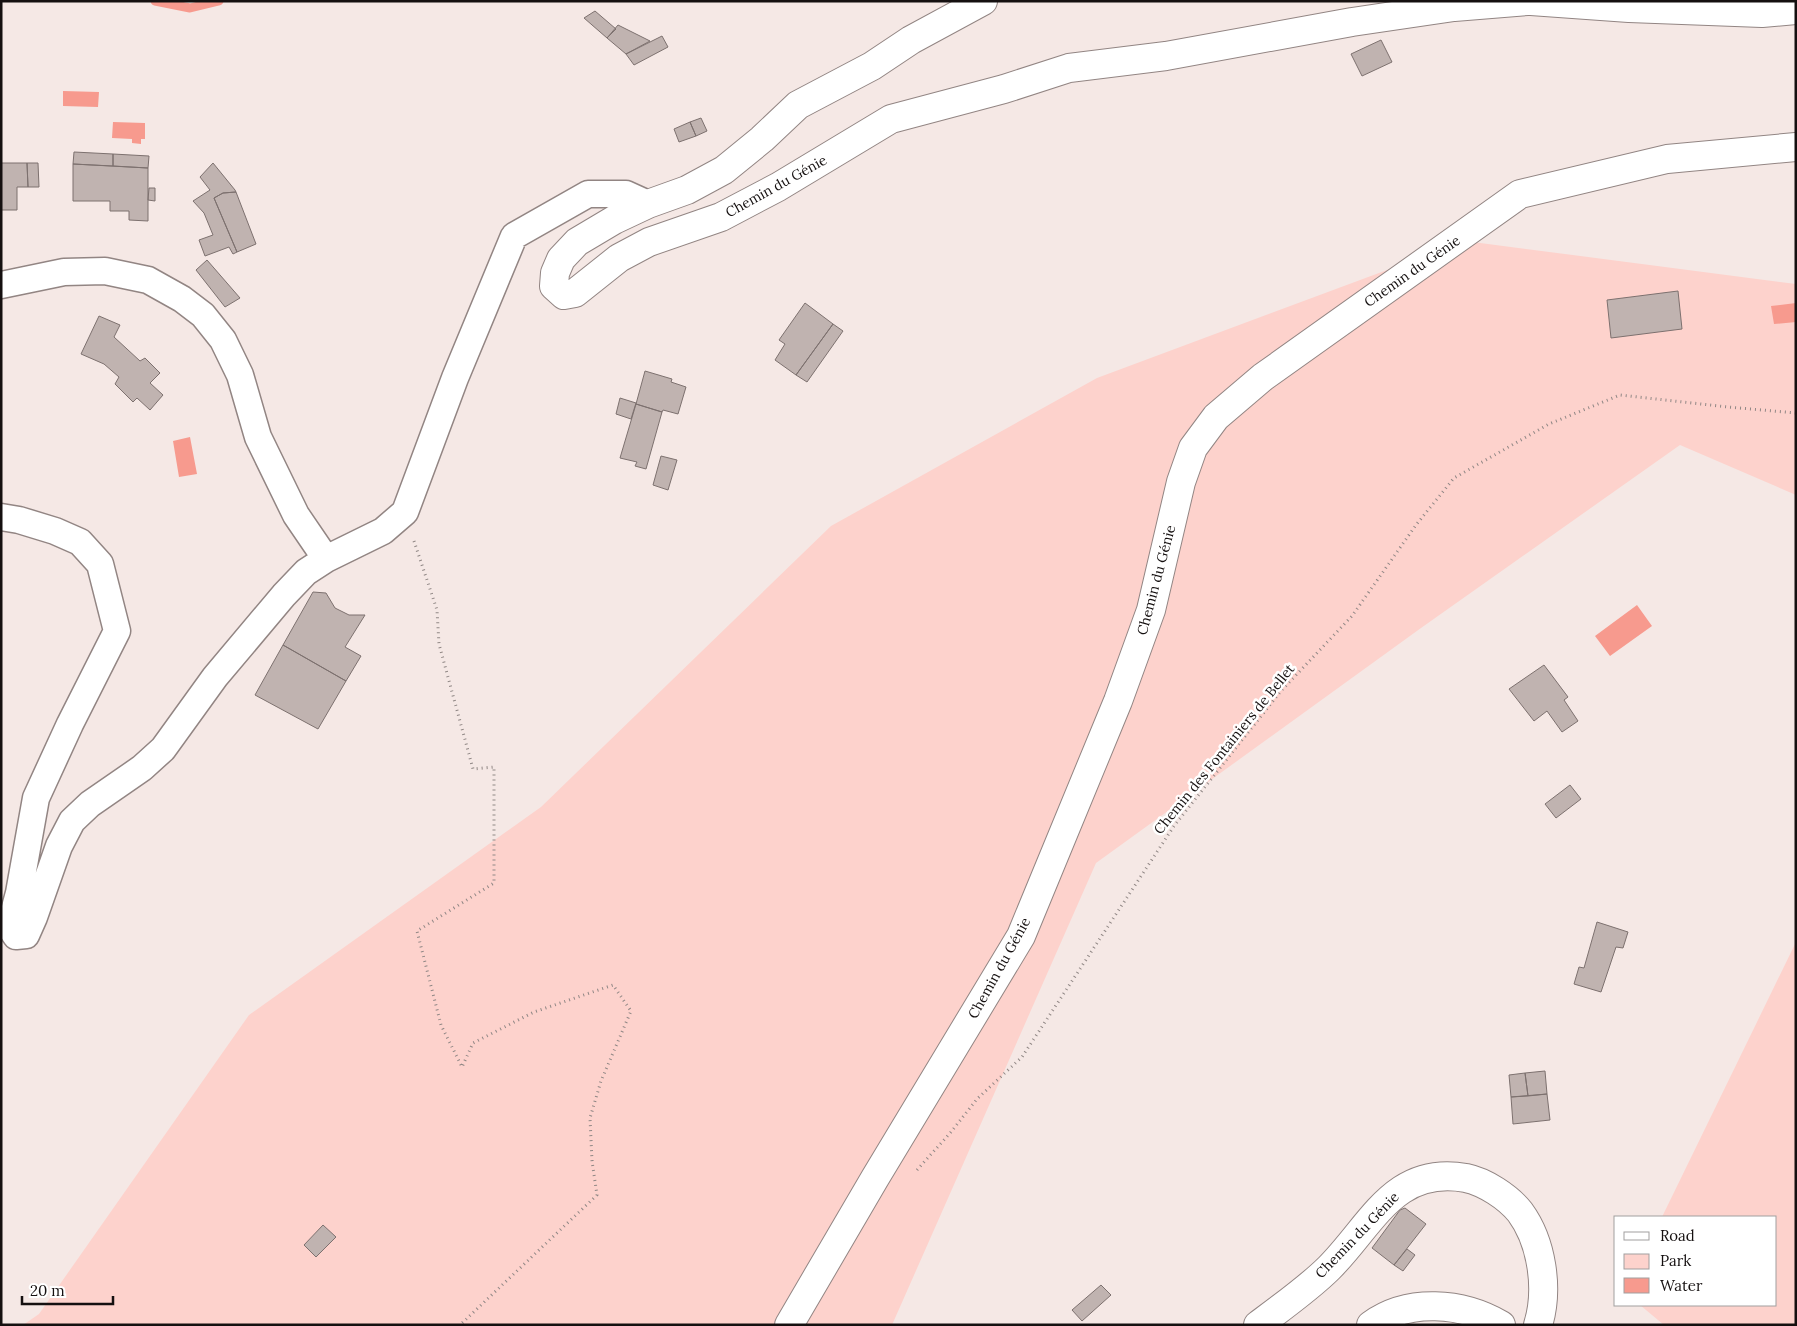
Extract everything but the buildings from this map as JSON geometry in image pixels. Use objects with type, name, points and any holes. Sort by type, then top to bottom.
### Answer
[{"type":"street","name":"Chemin du Génie","points":[[983,1],[911,40],[872,66],[798,105],[762,139],[724,170],[687,190],[648,204],[614,220],[577,242],[561,259],[555,273],[554,286],[564,295],[575,293],[619,258],[649,242],[721,218],[778,187],[891,119],[1004,89],[1069,68],[1166,56],[1352,22],[1454,8],[1527,1]]},
{"type":"street","points":[[1531,1],[1628,8],[1762,13],[1796,10]]},
{"type":"street","name":"Chemin du Génie","points":[[789,1325],[874,1178],[1021,936],[1118,701],[1148,619],[1181,482],[1193,448],[1216,417],[1263,377],[1520,194],[1667,159],[1796,147]]},
{"type":"street","points":[[1,517],[54,530],[80,542],[100,564],[118,631],[70,724],[36,798],[19,893],[12,918],[12,930],[16,936],[26,935],[59,846],[72,821],[90,804],[142,768],[163,749],[215,677],[284,595],[306,572],[326,559],[383,531],[405,512],[455,378],[514,236],[588,194],[626,194],[648,204]]},
{"type":"street","points":[[1,285],[64,272],[105,271],[148,280],[182,299],[204,315],[223,340],[240,375],[258,437],[296,514],[326,559]]},
{"type":"street","name":"Chemin du Génie","points":[[1258,1325],[1329,1268],[1385,1202],[1402,1189],[1434,1176],[1451,1176],[1472,1179],[1488,1187],[1505,1198],[1518,1210],[1530,1226],[1536,1240],[1542,1282],[1542,1313],[1538,1325]]},
{"type":"street","points":[[1371,1325],[1393,1313],[1410,1307],[1427,1306],[1449,1307],[1477,1314],[1500,1325]]},
{"type":"path","name":"Chemin des Fontainiers de Bellet","points":[[913,1174],[977,1099],[1022,1057],[1174,826],[1281,692],[1352,616],[1416,525],[1454,478],[1549,424],[1620,395],[1796,413]]},
{"type":"path","points":[[405,512],[437,610],[439,644],[473,769],[494,767],[494,883],[417,931],[441,1025],[462,1067],[473,1044],[534,1012],[613,985],[631,1011],[601,1081],[590,1118],[592,1161],[598,1195],[460,1325]]},
{"type":"green space","points":[[1465,241],[1796,284],[1796,495],[1680,445],[1421,628],[1096,863],[892,1325],[23,1325],[39,1314],[249,1015],[541,807],[831,526],[1097,378]]},
{"type":"green space","points":[[1796,942],[1796,1325],[1664,1325],[1641,1306],[1777,1306],[1777,1216],[1662,1216]]},
{"type":"water","points":[[63,91],[99,92],[98,107],[63,106]]},
{"type":"water","points":[[113,122],[145,123],[145,139],[141,139],[141,144],[132,143],[132,139],[112,138]]},
{"type":"water","points":[[1796,303],[1796,322],[1774,324],[1771,306]]},
{"type":"water","points":[[190,437],[197,474],[179,477],[173,441]]},
{"type":"water","points":[[1637,605],[1652,626],[1610,656],[1595,636]]},
{"type":"waterway","points":[[155,1],[190,8],[219,1]]}]
